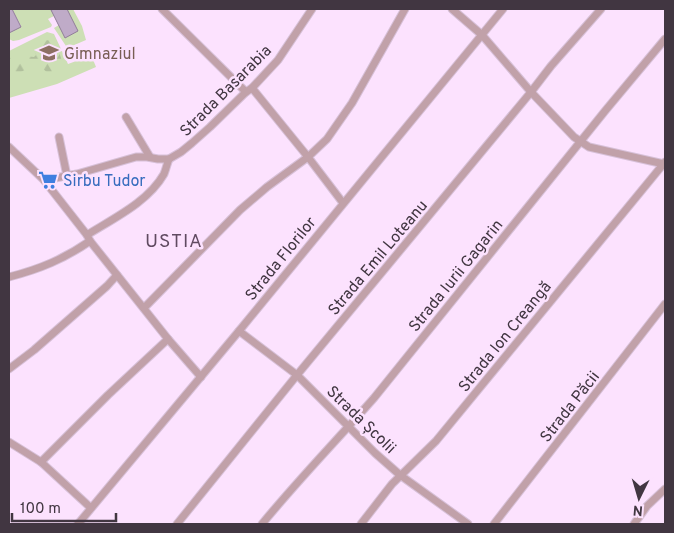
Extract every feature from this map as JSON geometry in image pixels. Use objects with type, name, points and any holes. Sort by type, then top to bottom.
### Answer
[{"type":"street","points":[[162,9],[249,90],[308,157],[343,203]]},
{"type":"street","name":"Strada Basarabia","points":[[169,159],[181,152],[204,133],[278,60],[312,9]]},
{"type":"street","points":[[144,308],[240,210],[266,187],[308,157],[327,140],[352,103],[405,9]]},
{"type":"street","points":[[452,9],[482,35],[531,92],[580,142],[589,147],[664,163]]},
{"type":"street","name":"Strada Florilor","points":[[78,524],[239,332],[503,9]]},
{"type":"street","name":"Strada Emil Loteanu","points":[[177,524],[297,374],[551,66],[601,9]]},
{"type":"street","name":"Strada Iurii Gagarin","points":[[262,524],[310,467],[350,426],[665,39]]},
{"type":"street","points":[[126,117],[150,158]]},
{"type":"street","points":[[59,137],[67,176]]},
{"type":"street","points":[[9,147],[44,180],[168,339],[201,377]]},
{"type":"street","points":[[9,277],[51,264],[74,252],[89,238],[147,195],[157,184],[169,159],[136,157],[67,176],[44,180]]},
{"type":"street","name":"Strada Ion Creangă","points":[[361,524],[400,475],[436,441],[664,163]]},
{"type":"street","points":[[9,369],[107,286],[117,274]]},
{"type":"street","name":"Strada Păcii","points":[[494,524],[665,304]]},
{"type":"street","name":"Strada Școlii","points":[[239,332],[297,374],[375,453],[400,475],[468,524]]},
{"type":"street","points":[[41,462],[108,395],[168,339]]},
{"type":"street","points":[[9,442],[41,462],[91,508]]},
{"type":"street","points":[[634,524],[647,506],[665,489]]},
{"type":"green space","points":[[12,9],[73,9],[82,26],[86,40],[72,46],[66,46],[54,28],[59,25],[54,16],[48,19],[52,25],[51,27],[13,41],[9,39],[9,33],[21,26]]},
{"type":"green space","points":[[47,32],[54,34],[68,64],[90,56],[96,67],[57,84],[9,98],[9,51]]},
{"type":"green space","points":[[51,40],[56,42],[64,68],[63,74],[54,77],[39,67],[35,67],[9,78],[9,56],[34,57],[36,55],[33,42]]},
{"type":"building","points":[[9,9],[12,9],[21,27],[9,33]]},
{"type":"building","points":[[67,9],[78,31],[65,38],[51,10]]},
{"type":"place","name":"Gimnaziul","points":[[49,53]]},
{"type":"place","name":"Sirbu Tudor","points":[[48,180]]},
{"type":"district","name":"USTIA","points":[[174,240]]}]
